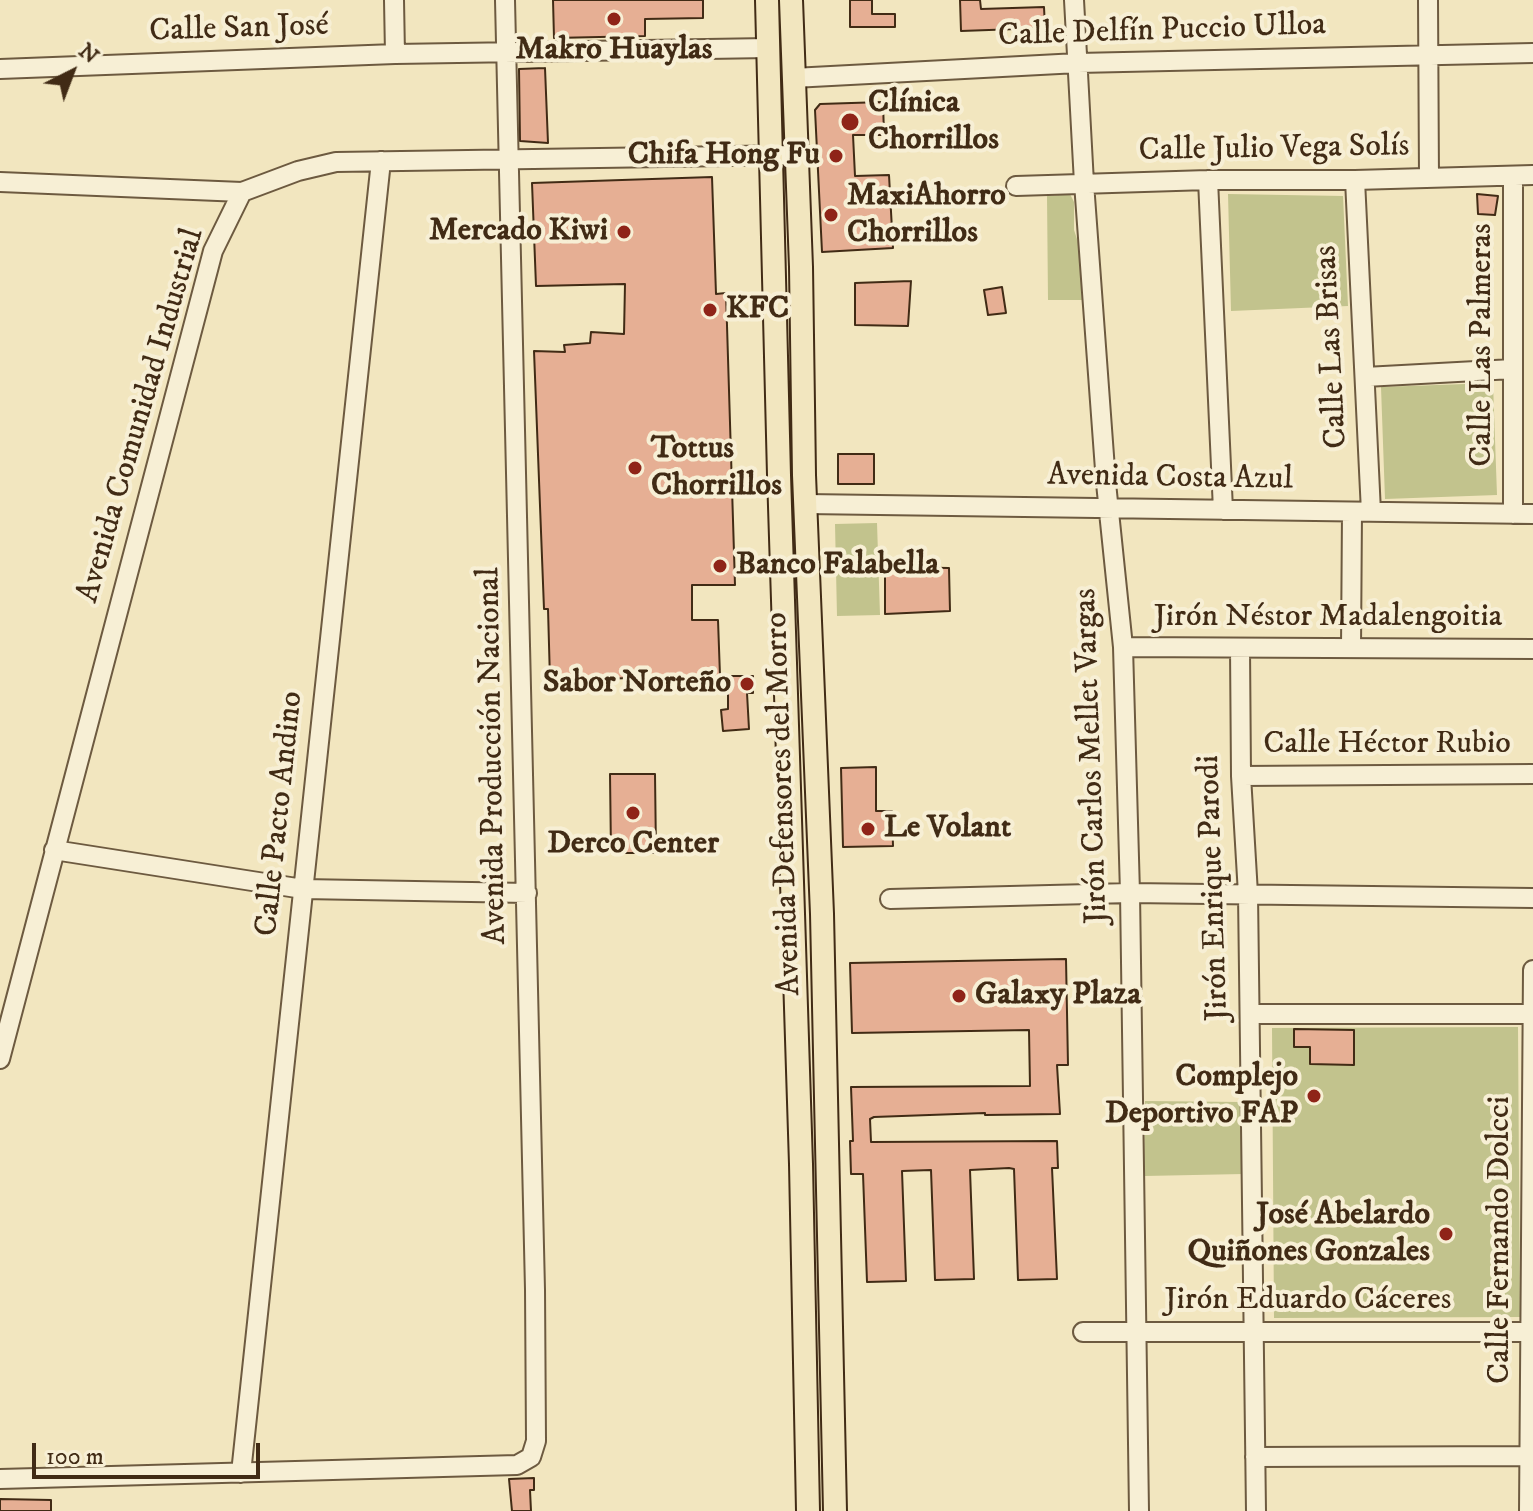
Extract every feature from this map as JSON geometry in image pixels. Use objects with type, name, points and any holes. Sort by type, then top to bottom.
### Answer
[{"type":"main road","name":"Avenida Defensores del Morro","points":[[767,0],[801,1164],[808,1511]]},
{"type":"main road","name":"Avenida Defensores del Morro","points":[[791,0],[815,711],[835,1511]]},
{"type":"main road","points":[[801,1164],[828,1163]]},
{"type":"street","points":[[394,0],[395,54]]},
{"type":"street","name":"Avenida Producción Nacional","points":[[241,1473],[517,1465],[531,1457],[536,1441],[527,893],[505,0]]},
{"type":"street","name":"Jirón Carlos Mellet Vargas","points":[[1074,0],[1108,508],[1123,647],[1130,893],[1139,1511]]},
{"type":"street","points":[[1428,0],[1429,178]]},
{"type":"street","name":"Calle San José","points":[[0,69],[395,54],[769,48]]},
{"type":"street","name":"Calle Delfín Puccio Ulloa","points":[[793,78],[1078,63],[1533,53]]},
{"type":"street","points":[[0,182],[242,192],[298,171],[336,162],[796,155]]},
{"type":"street","name":"Calle Pacto Andino","points":[[241,1473],[381,161]]},
{"type":"street","name":"Calle Julio Vega Solís","points":[[1016,186],[1533,175]]},
{"type":"street","name":"Calle Las Palmeras","points":[[1513,176],[1513,514]]},
{"type":"street","points":[[1208,180],[1223,510]]},
{"type":"street","name":"Calle Las Brisas","points":[[1351,648],[1362,512],[1365,377],[1355,180]]},
{"type":"street","name":"Avenida Comunidad Industrial","points":[[0,1059],[213,251],[242,192]]},
{"type":"street","points":[[1365,377],[1513,369]]},
{"type":"street","name":"Avenida Costa Azul","points":[[806,504],[1533,514]]},
{"type":"street","name":"Jirón Néstor Madalengoitia","points":[[1123,647],[1533,649]]},
{"type":"street","name":"Jirón Enrique Parodi","points":[[1240,648],[1241,776],[1248,894],[1256,1511]]},
{"type":"street","name":"Calle Héctor Rubio","points":[[1241,776],[1533,774]]},
{"type":"street","points":[[54,850],[303,889],[527,893]]},
{"type":"street","points":[[890,899],[1130,893],[1533,898]]},
{"type":"street","name":"Calle Fernando Dolcci","points":[[1529,1511],[1533,970]]},
{"type":"street","points":[[1250,1014],[1533,1014]]},
{"type":"street","name":"Jirón Eduardo Cáceres","points":[[1083,1332],[1532,1332]]},
{"type":"street","points":[[1255,1457],[1530,1456]]},
{"type":"street","points":[[0,1479],[241,1473]]},
{"type":"green space","points":[[1070,194],[1074,202],[1074,230],[1079,245],[1082,300],[1048,300],[1047,196]]},
{"type":"green space","points":[[1228,194],[1343,196],[1348,306],[1231,311]]},
{"type":"green space","points":[[1493,383],[1497,495],[1385,499],[1381,387]]},
{"type":"green space","points":[[877,523],[880,615],[837,616],[835,524]]},
{"type":"green space","points":[[1518,1027],[1520,1317],[1274,1318],[1272,1028]]},
{"type":"green space","points":[[1145,1101],[1241,1102],[1243,1174],[1144,1176]]},
{"type":"building","name":"Makro Huaylas","points":[[553,0],[703,0],[703,18],[645,19],[645,36],[554,38]]},
{"type":"building","points":[[850,0],[872,0],[872,14],[895,14],[895,27],[850,27]]},
{"type":"building","points":[[960,0],[980,0],[981,9],[1044,7],[1045,28],[961,31]]},
{"type":"building","points":[[545,68],[548,143],[520,141],[519,69]]},
{"type":"building","points":[[883,102],[884,135],[853,135],[855,176],[889,175],[893,248],[822,252],[815,110],[820,104]]},
{"type":"building","name":"Tottus Chorrillos","points":[[712,177],[716,294],[726,293],[735,585],[692,585],[692,620],[718,620],[720,676],[550,680],[548,609],[544,609],[534,351],[565,352],[564,345],[590,343],[591,332],[624,334],[625,284],[536,286],[532,183]]},
{"type":"building","points":[[1477,194],[1498,196],[1495,215],[1478,214]]},
{"type":"building","points":[[911,281],[908,326],[855,325],[855,283]]},
{"type":"building","points":[[1002,287],[1006,313],[988,315],[984,290]]},
{"type":"building","points":[[838,454],[874,454],[874,484],[838,484]]},
{"type":"building","points":[[885,567],[949,568],[950,611],[885,614]]},
{"type":"building","points":[[728,676],[753,676],[753,693],[747,693],[749,729],[723,731],[721,710],[728,709]]},
{"type":"building","points":[[876,767],[876,811],[892,811],[893,846],[843,847],[841,768]]},
{"type":"building","name":"Derco Center","points":[[610,774],[655,774],[656,853],[611,853]]},
{"type":"building","points":[[1066,959],[1068,1065],[1057,1065],[1060,1114],[985,1113],[870,1119],[871,1142],[1057,1141],[1058,1168],[1052,1168],[1057,1279],[1018,1280],[1014,1169],[1009,1168],[970,1170],[974,1279],[935,1280],[931,1170],[902,1171],[906,1281],[867,1282],[863,1174],[851,1174],[851,1087],[1030,1086],[1029,1030],[852,1033],[850,963]]},
{"type":"building","points":[[1294,1029],[1354,1030],[1354,1065],[1310,1064],[1310,1047],[1294,1047]]},
{"type":"building","points":[[534,1478],[534,1490],[530,1490],[531,1511],[512,1511],[509,1479]]},
{"type":"building","points":[[0,1499],[51,1500],[51,1511],[0,1511]]},
{"type":"place","name":"Makro Huaylas","points":[[614,19]]},
{"type":"place","name":"Clínica Chorrillos","points":[[850,122]]},
{"type":"place","name":"Chifa Hong Fu","points":[[836,156]]},
{"type":"place","name":"MaxiAhorro Chorrillos","points":[[831,215]]},
{"type":"place","name":"Mercado Kiwi","points":[[624,232]]},
{"type":"place","name":"KFC","points":[[710,310]]},
{"type":"place","name":"Tottus Chorrillos","points":[[635,468]]},
{"type":"place","name":"Banco Falabella","points":[[720,566]]},
{"type":"place","name":"Sabor Norteño","points":[[747,684]]},
{"type":"place","name":"Derco Center","points":[[633,813]]},
{"type":"place","name":"Le Volant","points":[[868,829]]},
{"type":"place","name":"Galaxy Plaza","points":[[959,996]]},
{"type":"place","name":"Complejo Deportivo FAP","points":[[1314,1096]]},
{"type":"place","name":"José Abelardo Quiñones Gonzales","points":[[1446,1234]]}]
